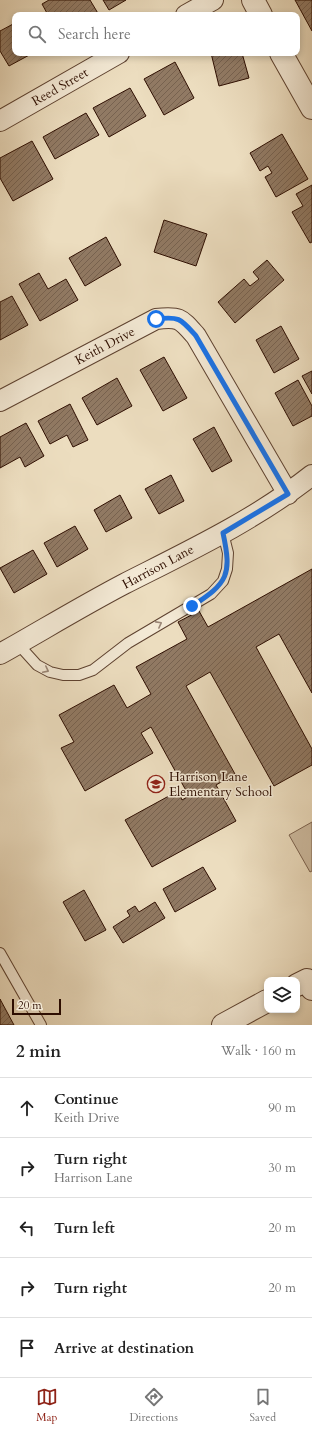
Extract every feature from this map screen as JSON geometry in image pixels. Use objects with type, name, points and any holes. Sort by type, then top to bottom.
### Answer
[{"type":"street","points":[[191,12],[213,0]]},
{"type":"street","points":[[253,0],[259,12]]},
{"type":"street","name":"Reed Street","points":[[0,120],[114,56]]},
{"type":"street","points":[[283,56],[312,108]]},
{"type":"street","name":"Keith Drive","points":[[0,401],[156,319],[171,317],[182,321],[196,336],[288,494]]},
{"type":"street","name":"Harrison Lane","points":[[0,654],[105,594],[223,533],[288,494],[312,475]]},
{"type":"street","points":[[223,1025],[264,1003]]},
{"type":"lane","points":[[18,644],[37,665],[50,672],[63,675],[79,675],[93,670],[128,643],[152,627],[192,606],[215,590],[223,581],[228,569],[228,553],[223,533]]},
{"type":"lane","points":[[0,953],[41,1025]]},
{"type":"shaded area","points":[[312,822],[312,871],[310,872],[289,835]]},
{"type":"building","points":[[49,0],[90,0],[97,12],[46,12],[42,4]]},
{"type":"building","points":[[103,0],[126,0],[109,10]]},
{"type":"building","points":[[295,0],[312,0],[312,31]]},
{"type":"building","points":[[12,25],[12,56],[27,56],[9,66],[0,51],[0,31]]},
{"type":"building","points":[[212,56],[243,56],[249,78],[219,86]]},
{"type":"building","points":[[175,62],[194,98],[164,115],[144,79]]},
{"type":"building","points":[[130,88],[146,116],[109,137],[93,108]]},
{"type":"building","points":[[86,113],[99,135],[55,159],[43,137]]},
{"type":"building","points":[[282,134],[308,179],[276,197],[265,177],[272,173],[268,166],[260,171],[250,153]]},
{"type":"building","points":[[32,141],[53,179],[13,201],[0,178],[0,158]]},
{"type":"building","points":[[312,185],[312,242],[310,243],[292,212],[303,206],[296,194]]},
{"type":"building","points":[[164,220],[207,234],[196,266],[154,252]]},
{"type":"building","points":[[106,237],[121,265],[85,286],[69,258]]},
{"type":"building","points":[[267,260],[284,280],[235,323],[218,302],[244,279],[250,286],[259,279],[253,272]]},
{"type":"building","points":[[39,273],[48,289],[66,279],[78,300],[40,321],[19,284]]},
{"type":"building","points":[[12,296],[28,325],[0,340],[0,302]]},
{"type":"building","points":[[281,326],[299,359],[274,373],[256,340]]},
{"type":"building","points":[[164,357],[187,398],[163,411],[140,370]]},
{"type":"building","points":[[312,371],[312,394],[302,376]]},
{"type":"building","points":[[117,378],[132,406],[97,425],[82,398]]},
{"type":"building","points":[[298,380],[312,406],[312,416],[293,426],[275,393]]},
{"type":"building","points":[[70,404],[88,440],[73,447],[67,435],[50,444],[38,421]]},
{"type":"building","points":[[26,423],[44,456],[25,467],[20,457],[0,468],[0,437]]},
{"type":"building","points":[[214,427],[232,461],[212,472],[193,439]]},
{"type":"building","points":[[171,475],[184,501],[159,514],[145,489]]},
{"type":"building","points":[[120,495],[132,518],[106,532],[94,510]]},
{"type":"building","points":[[75,526],[88,549],[57,567],[44,543]]},
{"type":"building","points":[[33,550],[47,574],[14,593],[0,568]]},
{"type":"building","points":[[312,569],[312,693],[279,634],[256,647],[312,749],[312,765],[274,786],[210,672],[186,686],[235,774],[216,785],[236,821],[152,867],[125,820],[178,791],[182,800],[189,796],[151,727],[141,733],[153,753],[85,791],[61,748],[74,742],[59,715],[114,685],[127,708],[151,694],[136,667],[187,639],[178,622],[199,611],[208,627]]},
{"type":"building","points":[[203,867],[216,889],[175,912],[163,889]]},
{"type":"building","points":[[84,890],[106,930],[85,941],[63,902]]},
{"type":"building","points":[[155,902],[165,918],[123,943],[113,927],[130,916],[127,911],[135,906],[139,912]]},
{"type":"building","points":[[0,999],[14,1025],[0,1025]]},
{"type":"place","name":"Harrison Lane Elementary School","points":[[156,784]]},
{"type":"route","points":[[156,319],[171,317],[182,321],[196,336],[288,494],[223,533],[228,553],[228,569],[223,581],[211,594],[192,606]]}]
